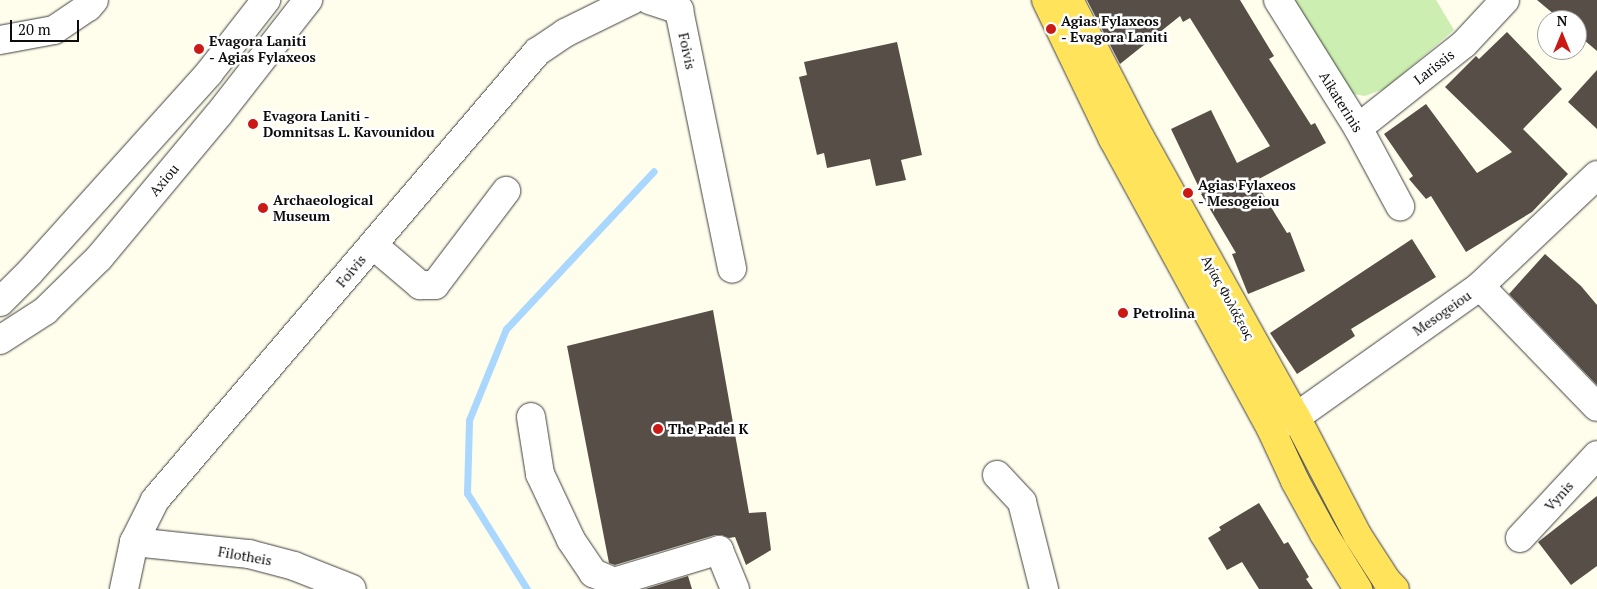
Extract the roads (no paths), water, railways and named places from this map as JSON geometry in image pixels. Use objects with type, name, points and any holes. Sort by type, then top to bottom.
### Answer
[{"type":"main road","name":"Αγίας Φυλάξεως","points":[[1046,0],[1113,139],[1271,429],[1307,504],[1358,589]]},
{"type":"main road","name":"Αγίας Φυλάξεως","points":[[1069,0],[1135,128],[1296,416],[1358,536],[1387,581],[1395,589]]},
{"type":"street","points":[[0,40],[54,30],[94,0]]},
{"type":"street","points":[[0,302],[30,272],[209,73],[266,0]]},
{"type":"street","name":"Axiou","points":[[0,340],[46,311],[99,258],[219,114],[308,0]]},
{"type":"street","name":"Foivis","points":[[124,589],[134,542],[155,500],[537,52],[565,33],[632,0]]},
{"type":"street","name":"Foivis","points":[[649,0],[679,10],[732,269]]},
{"type":"street","name":"Aikaterinis","points":[[1278,0],[1358,128],[1400,206]]},
{"type":"street","name":"Larissis","points":[[1358,128],[1464,44],[1505,0]]},
{"type":"street","name":"Mesogeiou","points":[[1271,429],[1296,416],[1480,286],[1597,176]]},
{"type":"street","points":[[373,245],[420,285],[435,285],[506,191]]},
{"type":"street","points":[[1480,286],[1597,408]]},
{"type":"street","points":[[531,417],[540,474],[570,540],[593,573],[614,582],[719,550],[735,589]]},
{"type":"street","name":"Vynis","points":[[1520,538],[1597,455]]},
{"type":"street","points":[[998,475],[1022,502],[1044,589]]},
{"type":"street","name":"Filotheis","points":[[134,542],[249,554],[294,577],[352,589]]},
{"type":"waterway","points":[[527,589],[467,493],[469,420],[506,329],[654,171]]},
{"type":"place","name":"Agias Fylaxeos - Evagora Laniti","points":[[1051,29]]},
{"type":"place","name":"Evagora Laniti - Agias Fylaxeos","points":[[199,49]]},
{"type":"place","name":"Evagora Laniti - Domnitsas L. Kavounidou","points":[[253,124]]},
{"type":"place","name":"Agias Fylaxeos - Mesogeiou","points":[[1188,193]]},
{"type":"place","name":"Archaeological Museum","points":[[263,208]]},
{"type":"place","name":"Petrolina","points":[[1123,313]]},
{"type":"place","name":"The Padel K","points":[[658,429]]}]
